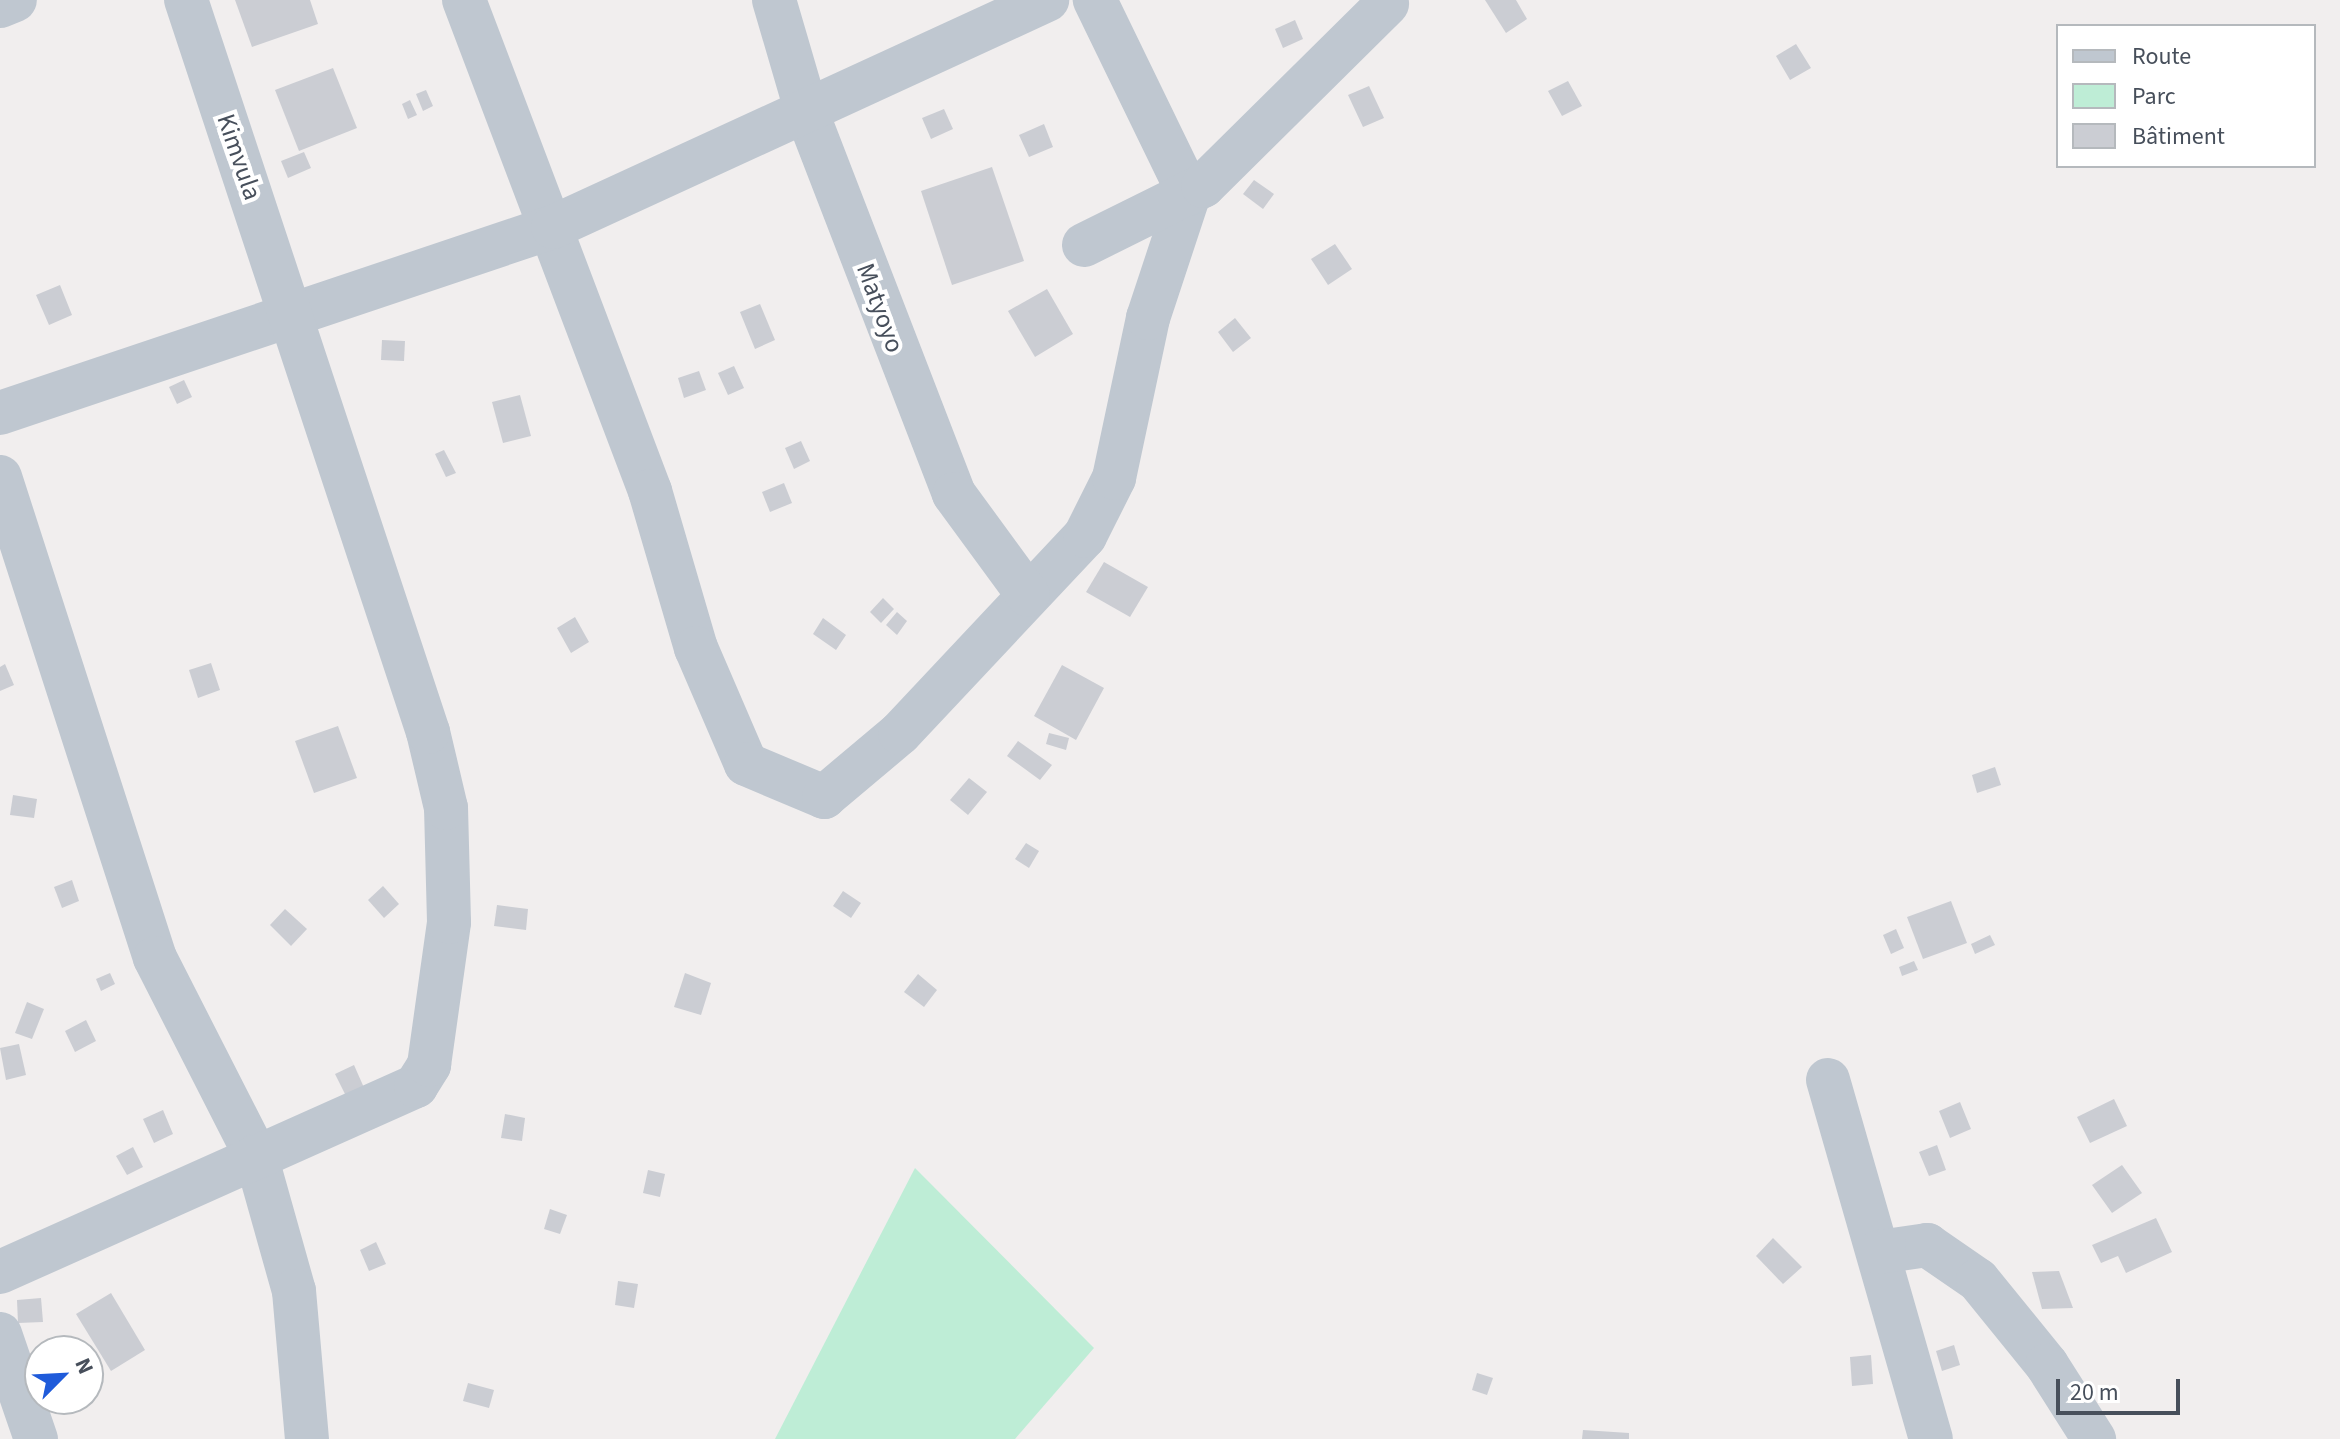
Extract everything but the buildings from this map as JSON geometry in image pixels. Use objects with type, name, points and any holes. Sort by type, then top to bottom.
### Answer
[{"type":"street","points":[[0,6],[15,0]]},
{"type":"street","name":"Kimvula","points":[[0,1272],[416,1086],[429,1065],[453,856],[428,732],[186,0]]},
{"type":"street","points":[[464,0],[553,227],[650,491],[696,648],[755,772],[791,789],[824,797],[835,792],[1085,536],[1114,478],[1148,318],[1189,194],[1095,0]]},
{"type":"street","name":"Matyoyo","points":[[774,0],[807,113],[954,494],[1028,595]]},
{"type":"street","points":[[0,413],[553,227],[807,113],[1047,0]]},
{"type":"street","points":[[1084,245],[1189,194],[1388,1]]},
{"type":"street","points":[[0,477],[155,958],[256,1156],[294,1291],[307,1439]]},
{"type":"street","points":[[1828,1080],[1931,1439]]},
{"type":"street","points":[[1879,1252],[1927,1245],[1978,1280],[2047,1365],[2094,1439]]},
{"type":"street","points":[[0,1334],[36,1439]]},
{"type":"green space","points":[[915,1168],[1094,1348],[1015,1439],[775,1439]]}]
